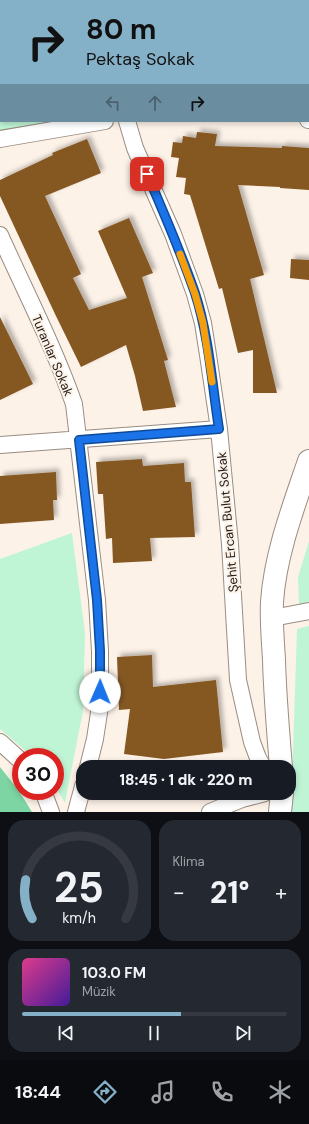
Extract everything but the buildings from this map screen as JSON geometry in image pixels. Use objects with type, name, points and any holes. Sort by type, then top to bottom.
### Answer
[{"type":"main road","points":[[280,760],[276,706],[272,601],[280,554],[289,521],[309,461]]},
{"type":"main road","points":[[280,812],[281,800]]},
{"type":"street","points":[[0,139],[99,122]]},
{"type":"street","name":"Şehit Ercan Bulut Sokak","points":[[127,122],[135,148],[173,234],[195,294],[203,323],[219,429],[230,544],[238,680],[252,742],[259,760]]},
{"type":"street","name":"Turanlar Sokak","points":[[0,236],[66,381],[74,404],[97,600],[100,651],[100,706],[96,739],[90,760]]},
{"type":"street","points":[[0,445],[219,429]]},
{"type":"street","points":[[272,618],[309,612]]},
{"type":"street","points":[[0,742],[12,752]]},
{"type":"street","points":[[46,800],[51,812]]},
{"type":"street","points":[[76,812],[79,800]]},
{"type":"street","points":[[210,812],[240,800]]},
{"type":"green space","points":[[0,122],[53,122],[35,126],[0,132]]},
{"type":"green space","points":[[72,533],[85,633],[83,711],[65,803],[63,800],[64,748],[22,748],[0,729],[0,559]]},
{"type":"green space","points":[[309,541],[309,604],[299,605],[298,577]]},
{"type":"green space","points":[[309,626],[309,812],[291,812],[291,800],[296,800],[296,760],[293,760],[297,629]]},
{"type":"green space","points":[[0,767],[12,782],[12,800],[25,800],[32,812],[0,812]]},
{"type":"slow traffic","points":[[180,254],[195,294],[203,323],[212,382]]},
{"type":"route","points":[[100,692],[100,651],[97,600],[79,440],[219,429],[203,323],[195,294],[173,234],[147,174]]}]
